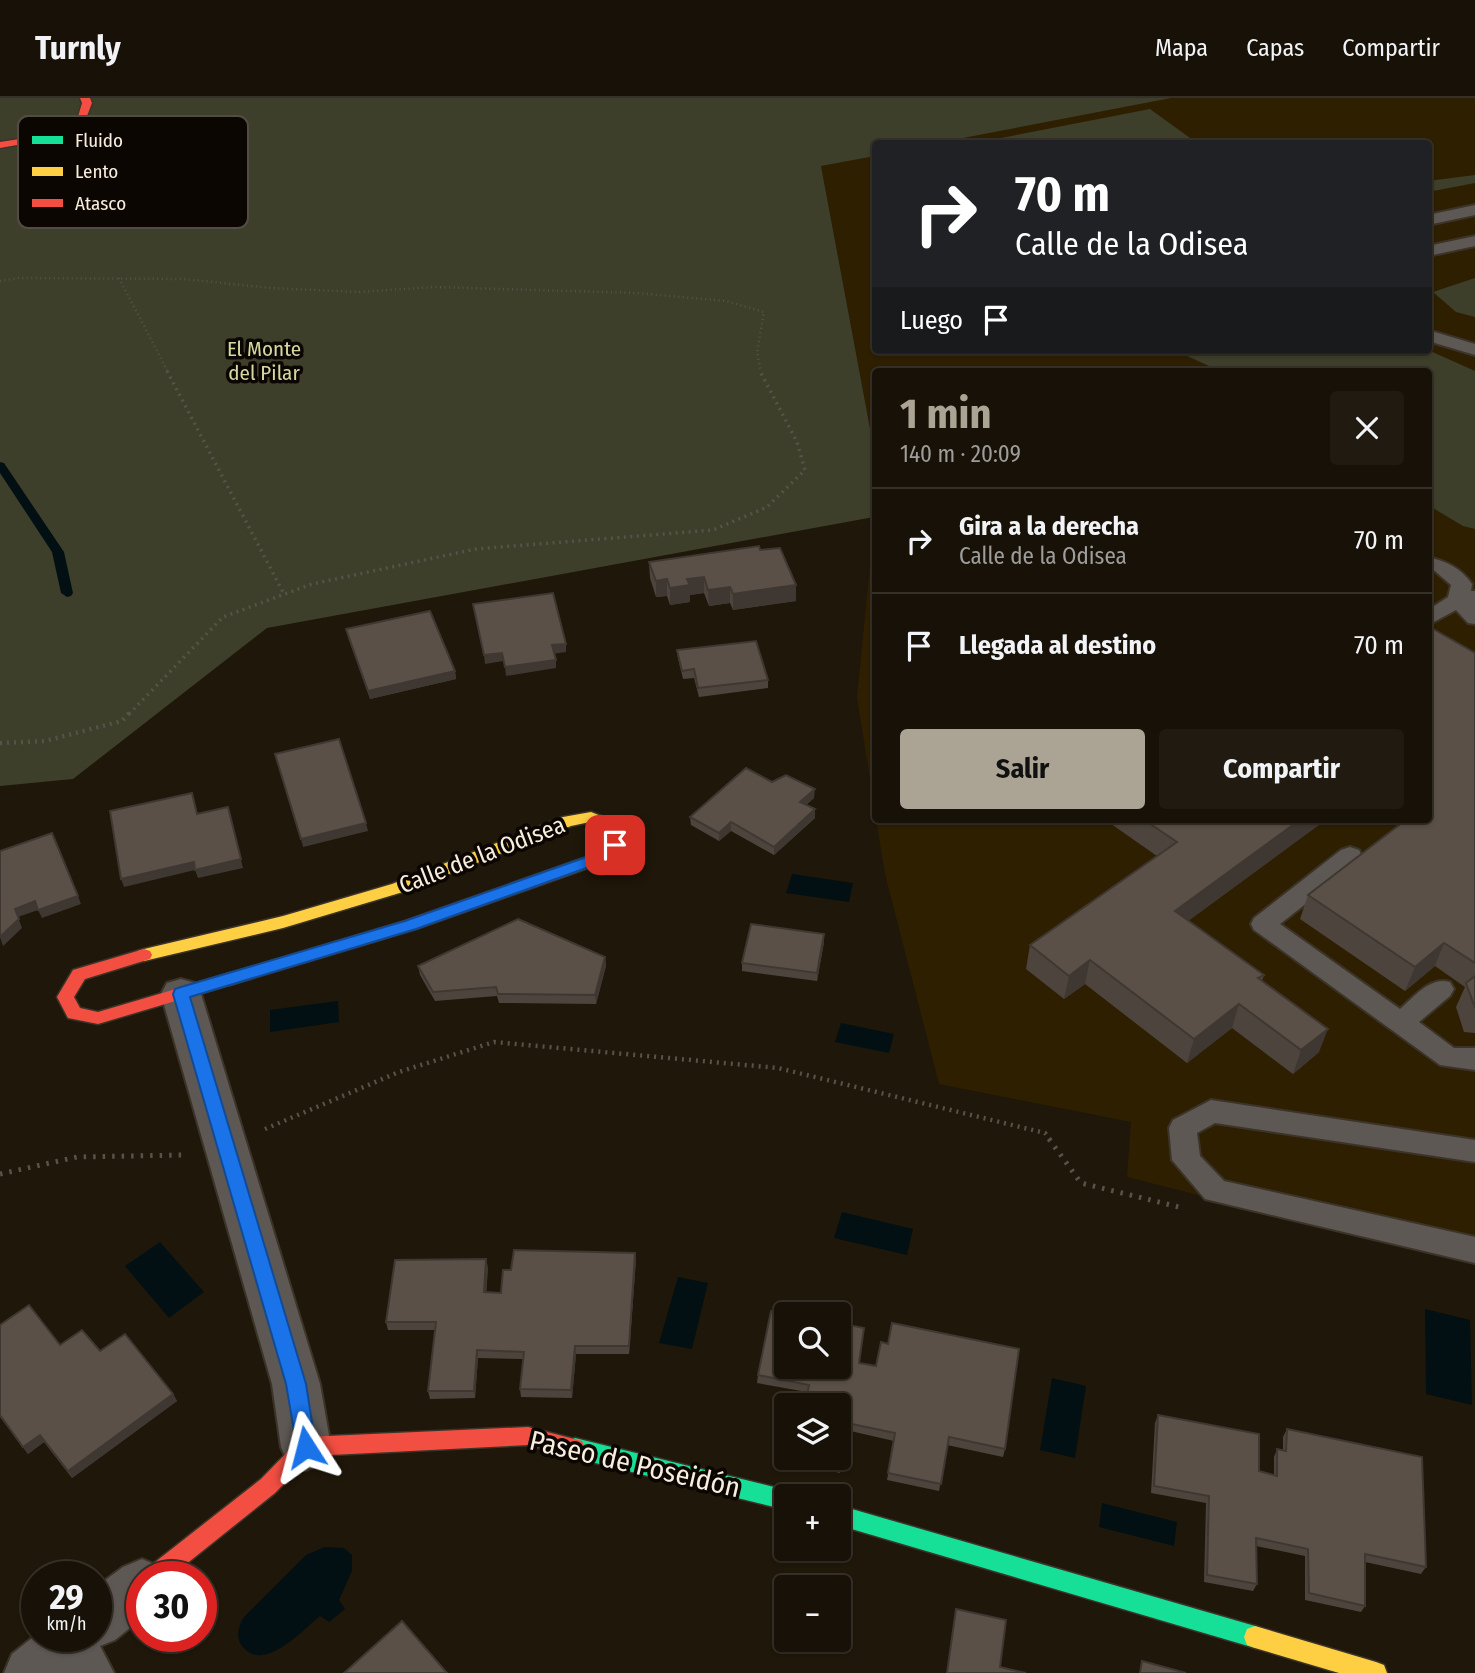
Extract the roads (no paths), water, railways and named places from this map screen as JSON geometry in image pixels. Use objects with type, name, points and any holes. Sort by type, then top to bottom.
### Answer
[{"type":"street","points":[[83,116],[87,103],[85,98]]},
{"type":"street","points":[[0,145],[18,143]]},
{"type":"street","name":"Calle de la Odisea","points":[[592,817],[614,827],[615,845],[600,858],[410,925],[181,994],[98,1018],[74,1013],[65,997],[79,974],[109,963],[283,922],[397,888],[568,821],[592,817]]},
{"type":"street","points":[[173,1561],[268,1486],[306,1447],[296,1384],[181,994]]},
{"type":"street","name":"Paseo de Poseidón","points":[[306,1447],[527,1436],[774,1497]]},
{"type":"street","points":[[851,1519],[1376,1673]]},
{"type":"street","points":[[112,1612],[126,1600]]},
{"type":"lane","points":[[1432,219],[1475,211]]},
{"type":"lane","points":[[1432,250],[1475,241]]},
{"type":"lane","points":[[1432,336],[1475,351]]},
{"type":"lane","points":[[1432,564],[1442,566],[1462,583],[1475,618]]},
{"type":"lane","points":[[1432,617],[1466,598]]},
{"type":"lane","points":[[1350,856],[1263,924],[1449,1058],[1475,1059]]},
{"type":"lane","points":[[1400,1023],[1441,989]]},
{"type":"lane","points":[[1475,1151],[1211,1111],[1183,1128],[1186,1160],[1215,1191],[1475,1250]]},
{"type":"waterway","points":[[0,465],[58,552],[67,593]]},
{"type":"park label","name":"El Monte del Pilar","points":[[264,361]]}]
